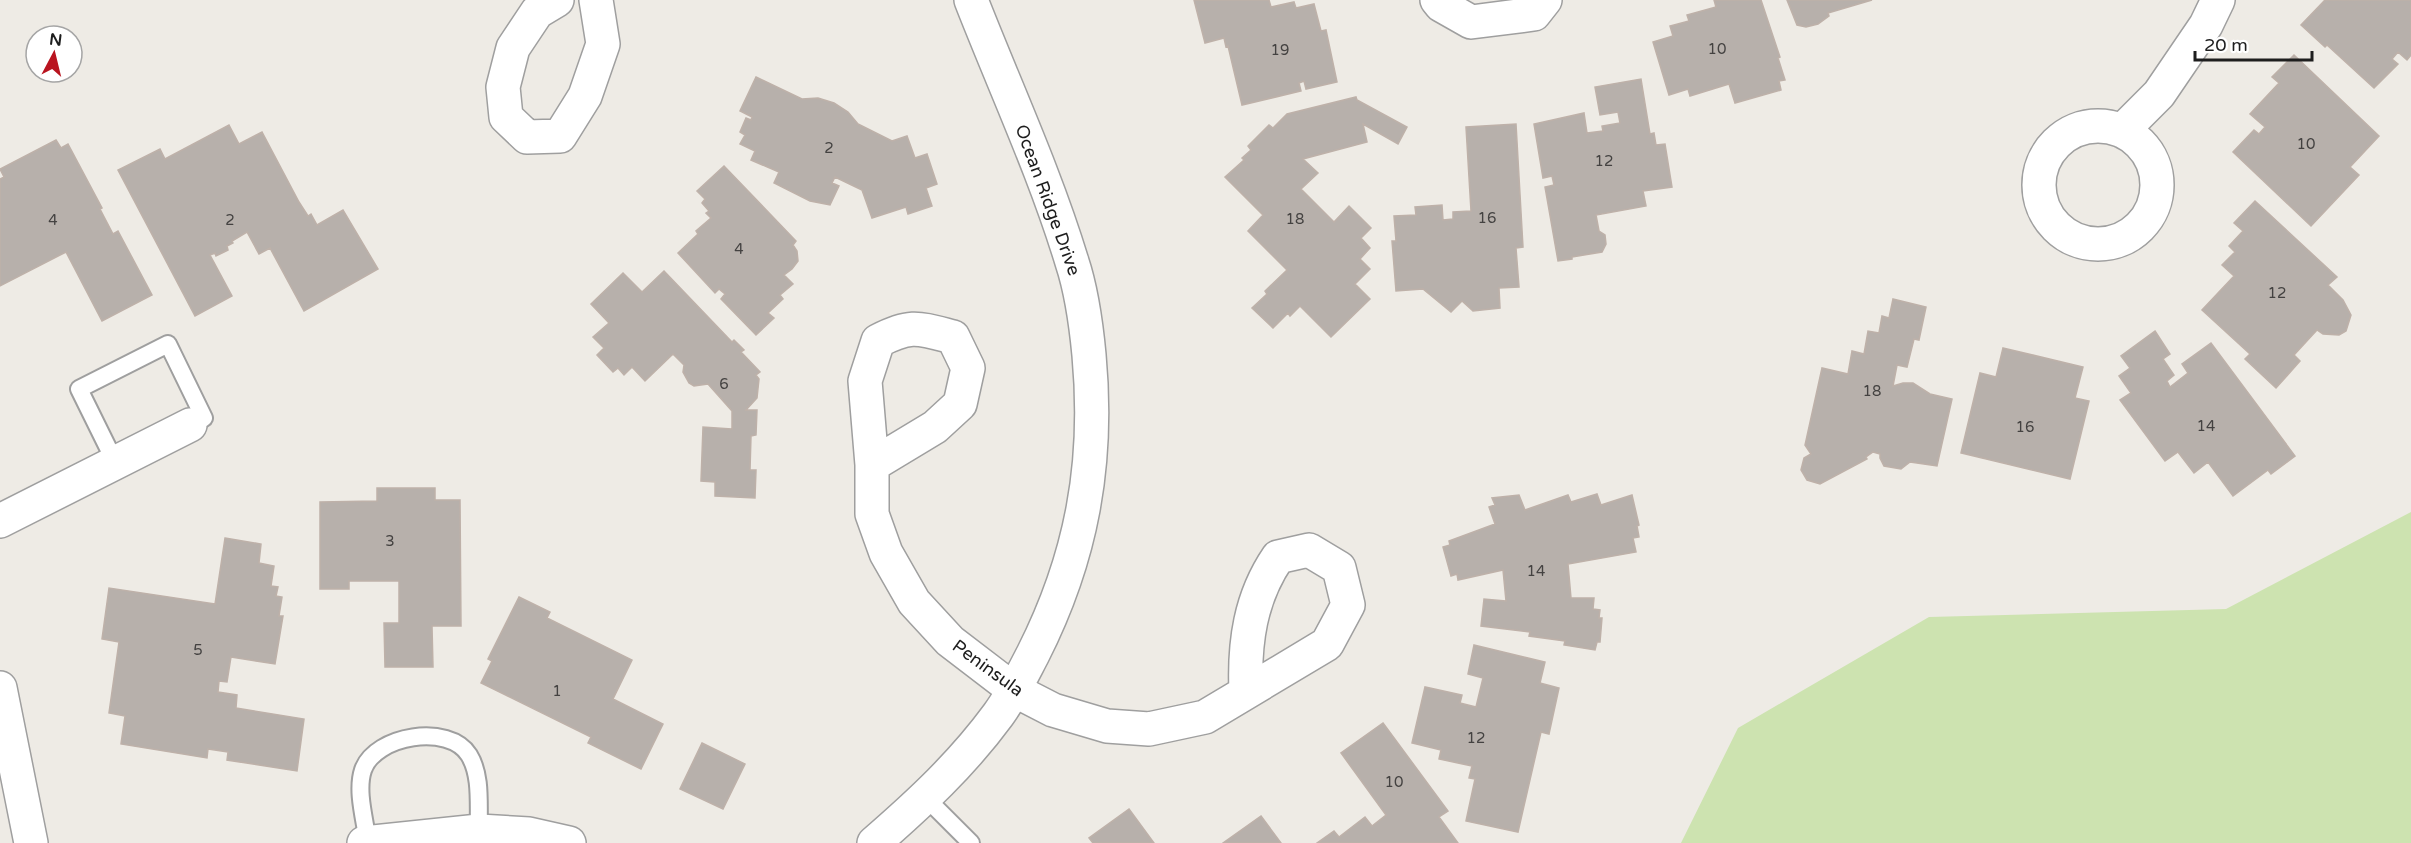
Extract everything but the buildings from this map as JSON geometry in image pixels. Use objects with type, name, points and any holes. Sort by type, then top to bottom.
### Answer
[{"type":"street","points":[[557,0],[537,12],[513,48],[503,87],[506,117],[527,137],[560,136],[585,96],[603,44],[597,0]]},
{"type":"street","name":"Ocean Ridge Drive","points":[[874,843],[926,798],[967,754],[1014,690],[1050,620],[1069,567],[1083,513],[1091,458],[1093,402],[1085,318],[1073,264],[1055,211],[971,0]]},
{"type":"street","points":[[1437,0],[1441,5],[1471,22],[1533,14],[1545,0]]},
{"type":"street","points":[[2122,131],[2159,94],[2206,25],[2218,0]]},
{"type":"street","points":[[0,521],[190,425]]},
{"type":"street","name":"Peninsula","points":[[872,465],[872,514],[886,553],[914,602],[950,641],[1014,690],[1053,710],[1107,726],[1149,729],[1205,717],[1246,691]]},
{"type":"street","points":[[0,688],[31,843]]},
{"type":"street","points":[[366,843],[479,831],[529,834],[569,843]]},
{"type":"lane","points":[[115,462],[79,389],[168,344],[204,418],[190,425]]},
{"type":"lane","points":[[366,843],[361,787],[363,769],[373,753],[391,742],[429,736],[450,740],[467,752],[477,770],[479,831]]},
{"type":"lane","points":[[926,798],[971,843]]},
{"type":"green space","points":[[2411,512],[2411,843],[1681,843],[1738,728],[1929,617],[2226,609]]}]
